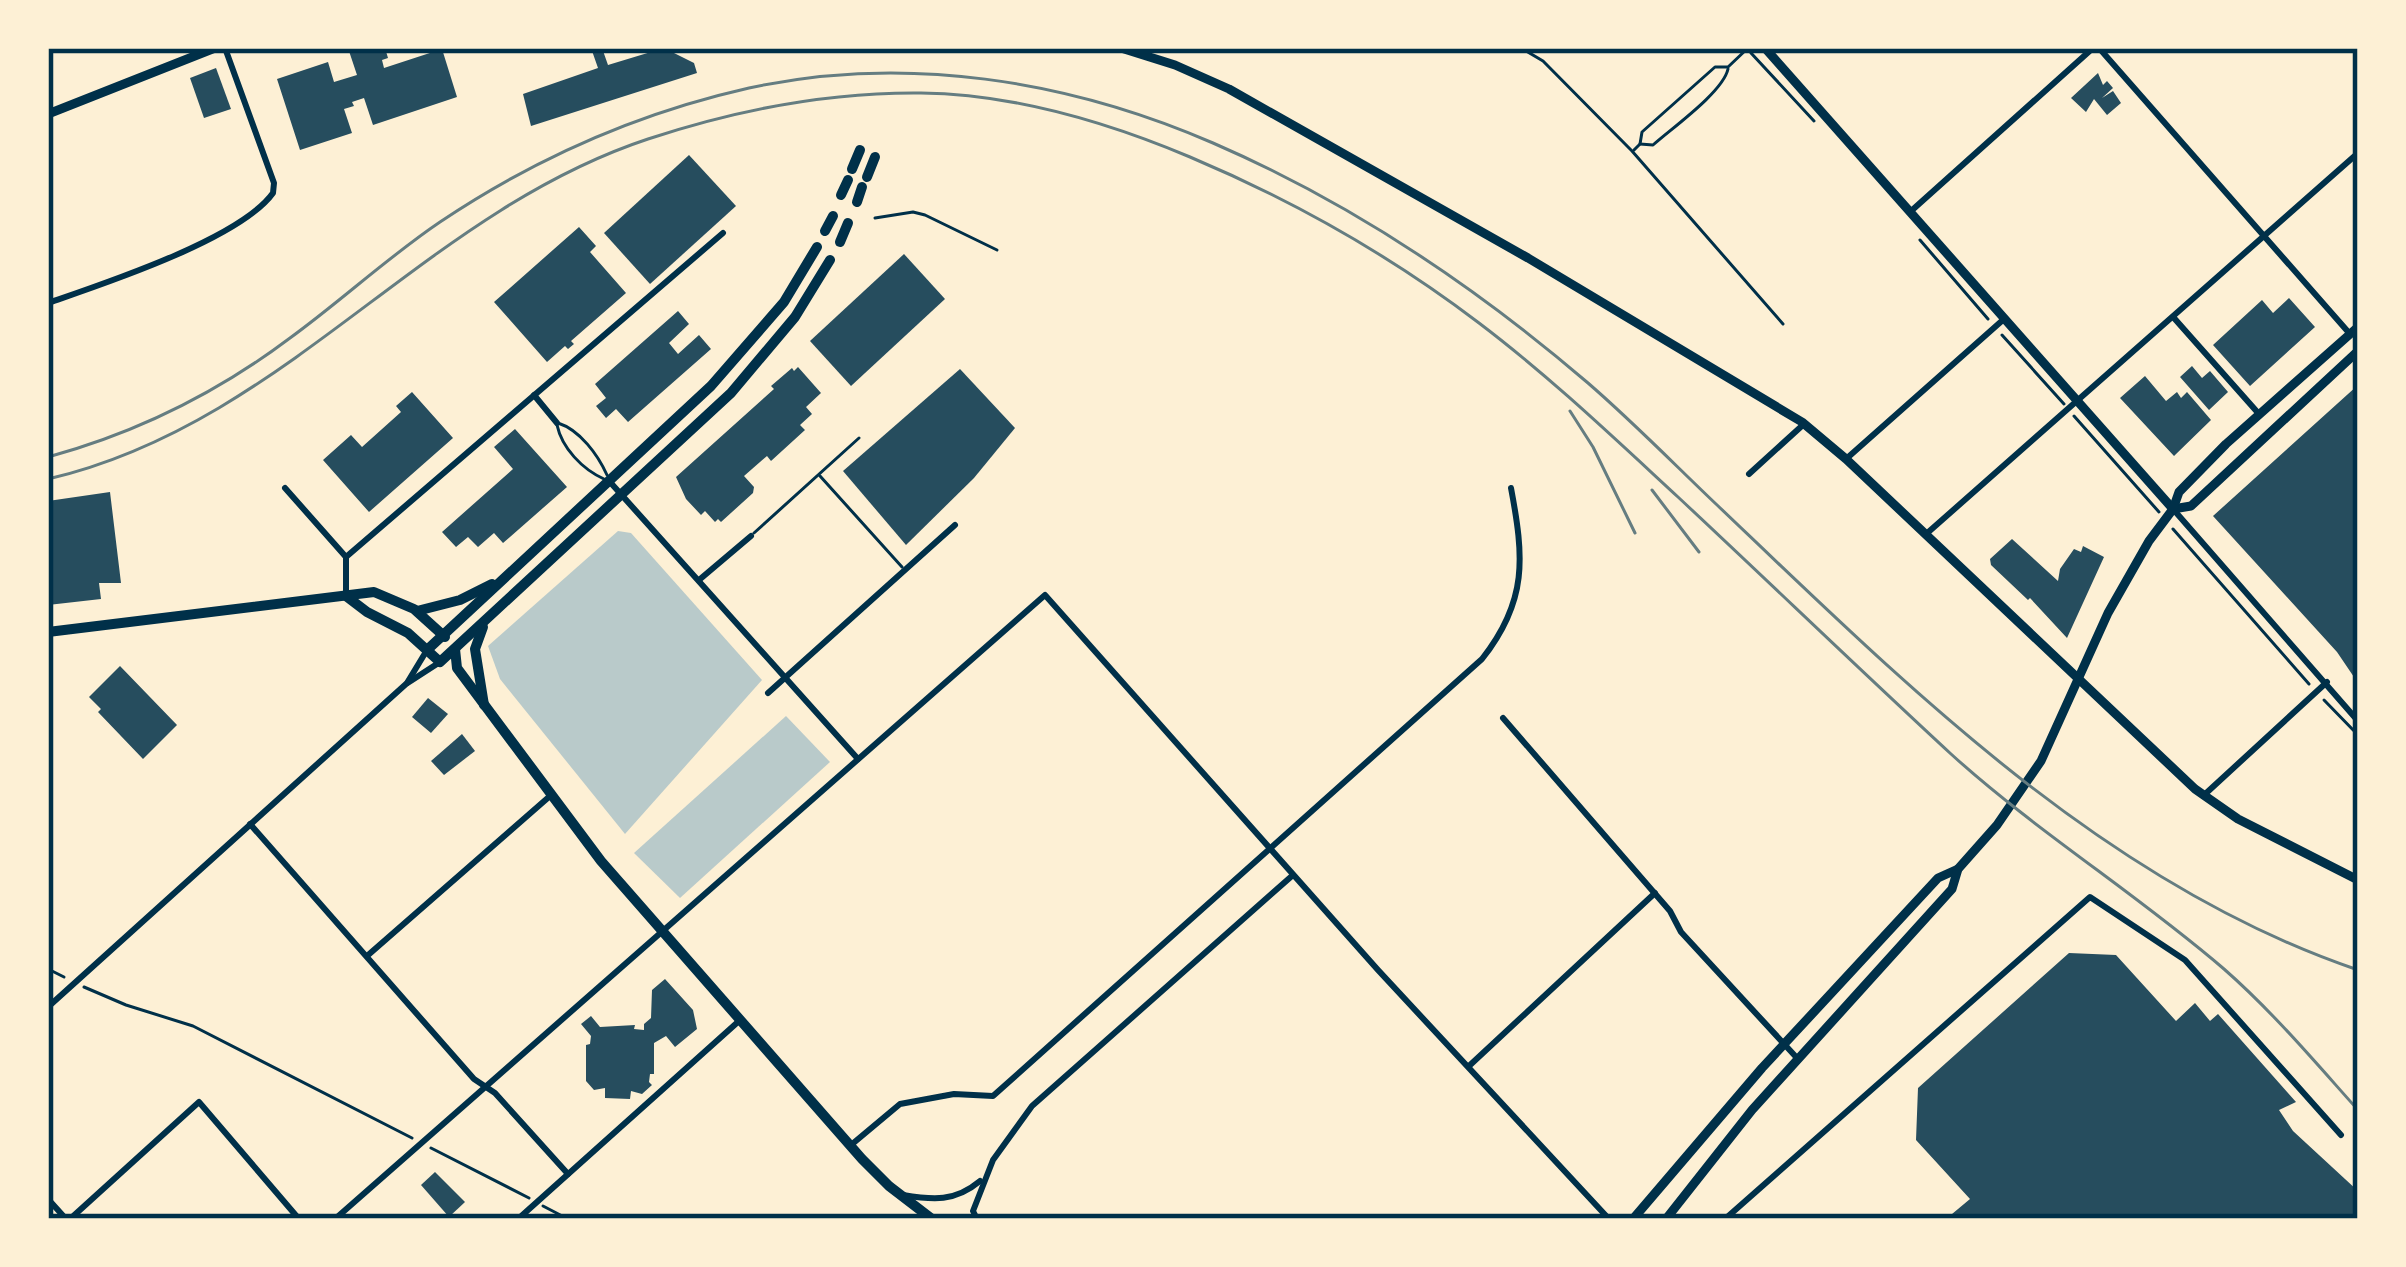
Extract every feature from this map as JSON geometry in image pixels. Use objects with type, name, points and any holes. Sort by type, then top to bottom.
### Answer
[{"type":"main road","points":[[48,114],[215,48]]},
{"type":"main road","points":[[1121,48],[1175,64],[1243,97],[1528,258],[1804,424],[2203,796],[2278,841],[2358,880]]},
{"type":"main road","points":[[1765,48],[2072,405],[2173,509]]},
{"type":"main road","points":[[841,196],[860,150]]},
{"type":"main road","points":[[857,202],[875,157]]},
{"type":"main road","points":[[826,231],[833,216]]},
{"type":"main road","points":[[840,242],[848,223]]},
{"type":"main road","points":[[427,650],[751,344],[784,302],[817,247]]},
{"type":"main road","points":[[440,662],[755,369],[830,260]]},
{"type":"main road","points":[[1633,1219],[1938,878],[1958,869],[1997,825],[2041,761],[2108,614],[2186,482],[2354,331]]},
{"type":"main road","points":[[2173,509],[2191,506],[2358,351]]},
{"type":"main road","points":[[416,611],[460,600],[510,575]]},
{"type":"main road","points":[[48,632],[374,592],[416,611],[455,649],[457,668],[550,796],[662,932],[851,1145],[932,1219]]},
{"type":"main road","points":[[346,596],[367,613],[408,633],[440,662],[457,668]]},
{"type":"main road","points":[[484,705],[476,649],[487,620]]},
{"type":"main road","points":[[1667,1218],[1797,1058],[1952,890],[1958,869]]},
{"type":"street","points":[[48,303],[162,261],[251,214],[273,193],[274,183],[225,48]]},
{"type":"street","points":[[1910,212],[2096,48],[2354,331]]},
{"type":"street","points":[[1925,535],[2358,152]]},
{"type":"street","points":[[346,557],[723,233]]},
{"type":"street","points":[[2173,317],[2260,414]]},
{"type":"street","points":[[1846,459],[2000,323]]},
{"type":"street","points":[[534,395],[557,423]]},
{"type":"street","points":[[1749,474],[1804,424]]},
{"type":"street","points":[[610,482],[858,759]]},
{"type":"street","points":[[285,488],[346,557],[346,596]]},
{"type":"street","points":[[851,1145],[900,1104],[953,1094],[993,1096],[1482,658],[1513,613],[1520,564],[1510,488]]},
{"type":"street","points":[[2173,509],[2358,721]]},
{"type":"street","points":[[768,693],[955,525]]},
{"type":"street","points":[[698,581],[752,536]]},
{"type":"street","points":[[335,1219],[1045,595],[1293,875],[1609,1219]]},
{"type":"street","points":[[406,684],[427,650]]},
{"type":"street","points":[[48,1007],[406,684],[440,662]]},
{"type":"street","points":[[2203,796],[2326,682]]},
{"type":"street","points":[[1503,718],[1655,893],[1681,932],[1797,1058]]},
{"type":"street","points":[[367,956],[550,796]]},
{"type":"street","points":[[250,824],[474,1079],[568,1174]]},
{"type":"street","points":[[977,1219],[973,1211],[983,1179],[1032,1106],[1293,875]]},
{"type":"street","points":[[1468,1066],[1655,893]]},
{"type":"street","points":[[1725,1219],[2090,896],[2185,960],[2342,1135]]},
{"type":"street","points":[[518,1219],[740,1020]]},
{"type":"street","points":[[48,1198],[68,1219],[199,1102],[299,1219]]},
{"type":"street","points":[[900,1194],[945,1199],[959,1196],[983,1179]]},
{"type":"lane","points":[[1521,48],[1543,61],[1632,151],[1783,324]]},
{"type":"lane","points":[[1640,144],[1653,145],[1682,120],[1726,79],[1728,67],[1747,48]]},
{"type":"lane","points":[[1632,151],[1640,144],[1642,132],[1679,98],[1715,67],[1728,67]]},
{"type":"lane","points":[[875,218],[926,214],[997,250]]},
{"type":"lane","points":[[557,423],[571,427],[602,463],[610,482],[590,473],[561,440],[557,423]]},
{"type":"lane","points":[[752,536],[859,438]]},
{"type":"lane","points":[[819,475],[905,570]]},
{"type":"path","points":[[1747,48],[1825,133]]},
{"type":"path","points":[[1908,226],[2072,405],[2149,502]]},
{"type":"path","points":[[2183,540],[2358,735]]},
{"type":"path","points":[[48,969],[68,979]]},
{"type":"path","points":[[82,986],[193,1026],[403,1133]]},
{"type":"path","points":[[442,1153],[525,1196]]},
{"type":"path","points":[[545,1207],[568,1219]]},
{"type":"shaded area","points":[[618,531],[631,533],[762,680],[625,834],[500,679],[488,646]]},
{"type":"shaded area","points":[[786,716],[830,762],[680,898],[634,853]]},
{"type":"building","points":[[385,48],[384,68],[442,49],[457,97],[373,125],[364,98],[352,102],[354,106],[344,109],[352,133],[300,150],[277,79],[328,62],[334,82],[357,75],[349,51]]},
{"type":"building","points":[[591,48],[602,48],[608,65],[664,48],[694,63],[697,73],[531,126],[523,94],[598,68]]},
{"type":"building","points":[[216,68],[231,109],[204,118],[190,78]]},
{"type":"building","points":[[2098,73],[2103,85],[2107,81],[2113,88],[2102,98],[2113,91],[2121,103],[2107,115],[2094,99],[2086,112],[2071,98]]},
{"type":"building","points":[[689,155],[736,206],[650,284],[604,233]]},
{"type":"building","points":[[579,227],[596,246],[590,252],[626,293],[571,341],[574,344],[547,362],[494,302]]},
{"type":"building","points":[[904,254],[945,299],[851,386],[810,341]]},
{"type":"building","points":[[2289,298],[2315,327],[2250,386],[2213,345],[2262,300],[2273,313]]},
{"type":"building","points":[[678,311],[689,324],[669,343],[678,354],[699,335],[711,349],[628,422],[616,409],[606,418],[596,406],[606,398],[595,384]]},
{"type":"building","points":[[2192,366],[2202,378],[2210,371],[2228,392],[2209,410],[2180,377]]},
{"type":"building","points":[[798,367],[821,393],[806,407],[812,414],[800,425],[805,430],[771,461],[767,456],[744,476],[754,487],[753,493],[721,522],[705,511],[701,515],[686,499],[676,477],[774,389],[771,386]]},
{"type":"building","points":[[960,369],[1015,428],[974,478],[906,545],[843,471]]},
{"type":"building","points":[[2145,376],[2166,401],[2177,392],[2181,398],[2187,392],[2211,420],[2174,456],[2120,398]]},
{"type":"building","points":[[2358,385],[2358,683],[2337,652],[2213,516]]},
{"type":"building","points":[[412,392],[453,438],[369,512],[323,460],[351,435],[362,447],[401,412],[396,406]]},
{"type":"building","points":[[515,429],[567,487],[503,543],[494,533],[478,547],[468,537],[456,547],[442,532],[513,469],[494,447]]},
{"type":"building","points":[[110,492],[121,583],[99,583],[101,599],[48,605],[48,501]]},
{"type":"building","points":[[2012,539],[2058,581],[2074,549],[2081,552],[2083,546],[2104,557],[2067,638],[1991,565],[1990,559]]},
{"type":"building","points":[[120,666],[177,725],[143,759],[89,697]]},
{"type":"building","points":[[428,698],[448,714],[431,733],[412,717]]},
{"type":"building","points":[[462,734],[475,751],[444,775],[431,761]]},
{"type":"building","points":[[2069,953],[2116,955],[2176,1021],[2195,1003],[2210,1021],[2218,1014],[2296,1102],[2279,1110],[2293,1131],[2358,1191],[2358,1219],[1946,1219],[1970,1199],[1916,1140],[1918,1088]]},
{"type":"building","points":[[665,979],[693,1010],[697,1029],[675,1047],[666,1036],[654,1043],[652,1085],[642,1094],[631,1091],[630,1099],[605,1098],[605,1088],[594,1090],[586,1081],[586,1045],[591,1036],[581,1024],[591,1016],[600,1027],[635,1025],[634,1029],[644,1030],[651,1018],[652,990]]},
{"type":"building","points":[[435,1172],[465,1202],[449,1217],[421,1185]]},
{"type":"railway","points":[[48,457],[113,436],[205,393],[262,358],[476,199],[627,125],[708,98],[808,78],[926,74],[1044,89],[1158,121],[1264,166],[1362,219],[1456,280],[1588,383],[1861,641],[2013,773],[2177,886],[2265,933],[2358,970]]},
{"type":"railway","points":[[48,479],[133,452],[210,413],[492,216],[567,173],[648,139],[749,111],[851,96],[955,95],[1058,112],[1158,144],[1266,192],[1376,252],[1479,323],[1605,430],[1984,783],[2224,969],[2358,1110]]},
{"type":"railway","points":[[1570,411],[1635,533]]},
{"type":"railway","points":[[1652,490],[1699,552]]}]
